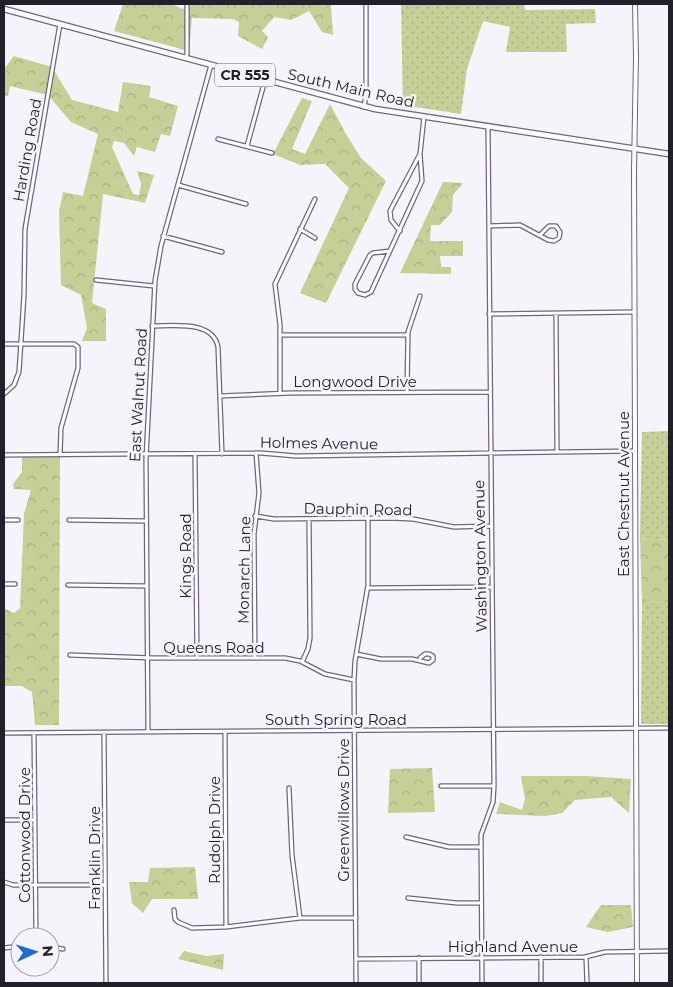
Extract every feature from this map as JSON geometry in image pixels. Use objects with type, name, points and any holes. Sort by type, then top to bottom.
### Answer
[{"type":"main road","name":"South Main Road","points":[[4,9],[364,107],[669,154]]},
{"type":"street","points":[[186,58],[187,4]]},
{"type":"street","points":[[364,107],[366,95],[366,4]]},
{"type":"street","name":"East Chestnut Avenue","points":[[635,4],[634,451],[637,983]]},
{"type":"street","name":"Harding Road","points":[[4,394],[14,385],[19,372],[24,295],[25,229],[60,24]]},
{"type":"street","name":"East Walnut Road","points":[[148,732],[146,454],[154,286],[163,236],[211,65]]},
{"type":"street","points":[[247,146],[265,80]]},
{"type":"street","points":[[390,251],[370,255],[355,284],[356,292],[365,295],[371,292],[400,231],[422,181],[420,154],[424,117]]},
{"type":"street","name":"Washington Avenue","points":[[482,983],[480,835],[492,802],[494,786],[488,126]]},
{"type":"street","points":[[218,139],[272,153]]},
{"type":"street","points":[[400,231],[391,220],[390,212],[420,154]]},
{"type":"street","points":[[178,185],[246,204]]},
{"type":"street","points":[[280,393],[280,335],[275,284],[315,200]]},
{"type":"street","points":[[489,226],[520,225],[548,240],[554,241],[559,238],[560,232],[556,226],[549,226],[540,235]]},
{"type":"street","points":[[300,229],[315,238]]},
{"type":"street","points":[[163,236],[222,252]]},
{"type":"street","points":[[96,280],[154,286]]},
{"type":"street","points":[[407,392],[407,335],[420,296]]},
{"type":"street","points":[[489,314],[634,312]]},
{"type":"street","points":[[556,314],[558,452]]},
{"type":"street","points":[[152,326],[203,329],[214,337],[218,347],[222,454]]},
{"type":"street","points":[[280,335],[407,335]]},
{"type":"street","points":[[4,344],[76,344],[78,347],[76,376],[61,428],[60,455]]},
{"type":"street","name":"Longwood Drive","points":[[220,396],[280,393],[490,392]]},
{"type":"street","name":"Holmes Avenue","points":[[4,455],[256,453],[296,456],[634,451]]},
{"type":"street","name":"Monarch Lane","points":[[255,658],[254,534],[258,496],[256,453]]},
{"type":"street","name":"Kings Road","points":[[195,454],[197,658]]},
{"type":"street","name":"Dauphin Road","points":[[255,516],[274,519],[413,519],[454,527],[491,526]]},
{"type":"street","points":[[302,662],[308,650],[310,638],[309,519]]},
{"type":"street","name":"Greenwillows Drive","points":[[356,983],[354,680],[356,654],[367,588],[368,519]]},
{"type":"street","points":[[4,520],[18,520]]},
{"type":"street","points":[[69,520],[146,521]]},
{"type":"street","points":[[4,584],[15,584]]},
{"type":"street","points":[[68,585],[147,586]]},
{"type":"street","points":[[367,588],[492,587]]},
{"type":"street","points":[[356,654],[381,659],[412,659],[429,664],[433,660],[432,655],[428,654],[420,658]]},
{"type":"street","name":"Queens Road","points":[[70,655],[147,658],[286,658],[302,662],[325,674],[354,680]]},
{"type":"street","name":"South Spring Road","points":[[4,733],[669,728]]},
{"type":"street","name":"Franklin Drive","points":[[104,732],[106,983]]},
{"type":"street","name":"Rudolph Drive","points":[[225,732],[226,928]]},
{"type":"street","name":"Cottonwood Drive","points":[[34,733],[36,927]]},
{"type":"street","points":[[441,786],[494,786]]},
{"type":"street","points":[[289,788],[292,855],[300,918]]},
{"type":"street","points":[[4,820],[35,820]]},
{"type":"street","points":[[406,837],[452,847],[480,847]]},
{"type":"street","points":[[4,882],[13,885],[105,885]]},
{"type":"street","points":[[408,898],[457,903],[481,903]]},
{"type":"street","points":[[174,910],[175,919],[186,927],[226,928],[300,918],[356,918]]},
{"type":"street","name":"Highland Avenue","points":[[356,959],[586,957],[605,952],[669,951]]},
{"type":"street","points":[[541,957],[541,983]]},
{"type":"street","points":[[586,957],[587,983]]},
{"type":"street","points":[[419,958],[419,983]]},
{"type":"green space","points":[[123,4],[172,4],[182,9],[193,4],[331,4],[333,35],[322,32],[309,11],[291,20],[274,17],[262,31],[268,37],[262,49],[238,36],[239,22],[233,19],[192,18],[189,51],[114,31]]},
{"type":"green space","points":[[401,4],[524,4],[525,10],[595,9],[596,23],[566,24],[567,52],[506,52],[510,27],[483,21],[467,69],[461,114],[403,105]]},
{"type":"green space","points":[[14,56],[52,67],[72,100],[118,112],[123,82],[151,86],[149,97],[178,106],[170,136],[161,134],[155,152],[137,147],[134,156],[124,143],[114,141],[112,147],[133,194],[139,195],[141,184],[137,171],[154,175],[145,203],[103,194],[92,303],[106,309],[106,341],[82,341],[87,328],[81,295],[61,285],[59,212],[63,192],[83,196],[98,134],[71,122],[48,95],[10,86],[8,96],[4,96],[4,69]]},
{"type":"green space","points":[[302,98],[312,101],[292,149],[305,154],[330,104],[361,158],[386,181],[326,303],[300,293],[349,188],[325,164],[300,165],[273,154]]},
{"type":"green space","points":[[443,182],[463,183],[453,195],[452,212],[440,225],[431,225],[430,241],[463,241],[463,256],[440,256],[441,267],[451,267],[451,274],[400,273]]},
{"type":"green space","points":[[669,431],[669,540],[640,538],[642,432]]},
{"type":"green space","points":[[22,454],[60,454],[59,725],[35,725],[32,692],[22,686],[4,686],[4,608],[14,613],[20,608],[24,514],[31,490],[14,489],[13,484],[22,472]]},
{"type":"green space","points":[[640,538],[669,540],[669,603],[642,602]]},
{"type":"green space","points":[[642,602],[669,603],[669,724],[641,724]]},
{"type":"green space","points":[[432,768],[435,812],[388,813],[390,769]]},
{"type":"green space","points":[[521,776],[586,776],[631,779],[629,813],[611,797],[575,800],[562,813],[546,816],[496,814],[500,802],[522,810],[525,799]]},
{"type":"green space","points":[[195,867],[198,899],[152,899],[143,913],[132,903],[129,882],[148,882],[150,868]]},
{"type":"green space","points":[[601,905],[631,905],[633,927],[608,932],[586,927]]},
{"type":"green space","points":[[184,951],[206,956],[224,954],[223,970],[178,959]]}]
